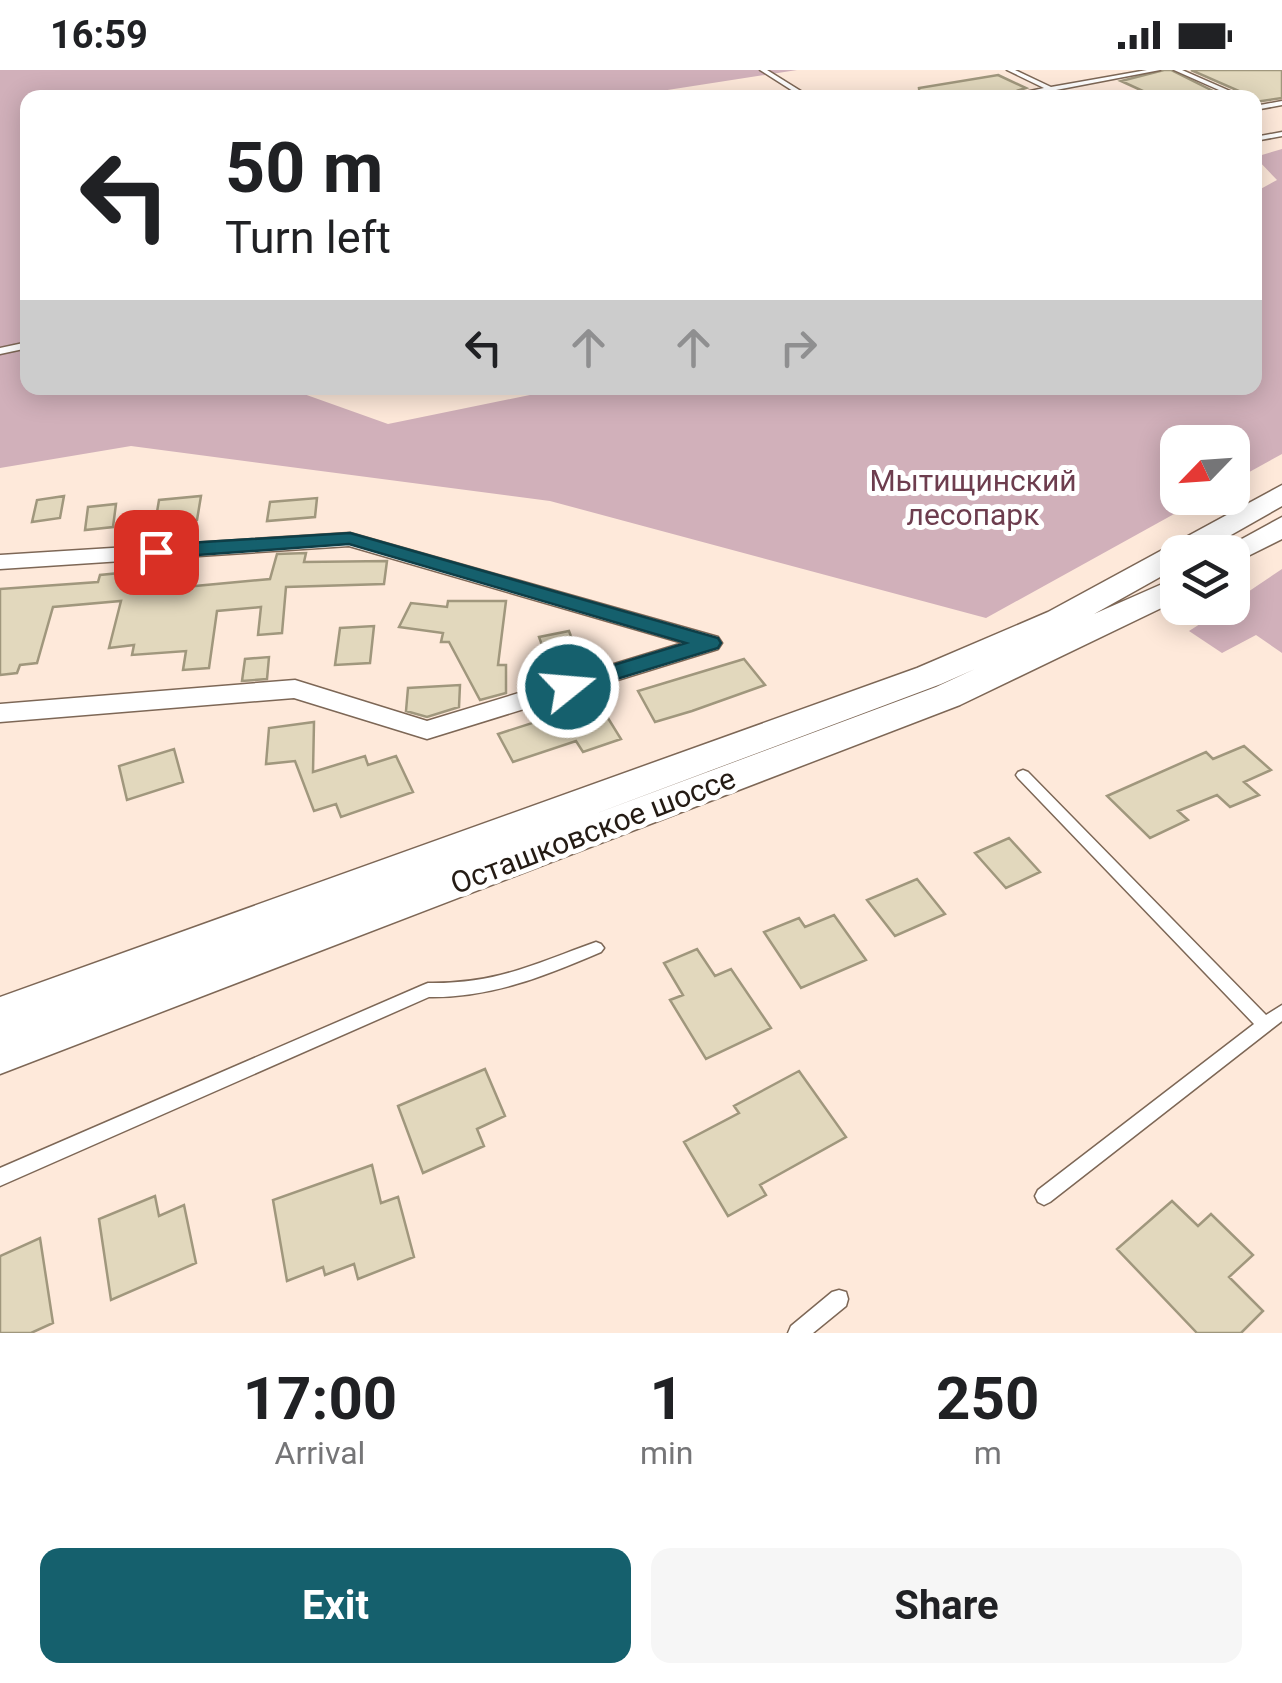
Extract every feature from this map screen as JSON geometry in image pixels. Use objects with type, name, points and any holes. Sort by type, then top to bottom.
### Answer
[{"type":"main road","name":"Осташковское шоссе","points":[[1210,535],[1282,494]]},
{"type":"main road","points":[[1250,545],[1282,526]]},
{"type":"main road","name":"Осташковское шоссе","points":[[0,1016],[930,676],[1060,619],[1160,564]]},
{"type":"main road","name":"Осташковское шоссе","points":[[0,1054],[948,696],[1160,596]]},
{"type":"street","points":[[0,562],[350,538],[710,643],[427,730],[295,689],[0,713]]},
{"type":"lane","points":[[763,70],[796,90]]},
{"type":"lane","points":[[1010,70],[1050,89]]},
{"type":"lane","points":[[1044,90],[1157,70]]},
{"type":"lane","points":[[1178,70],[1224,90]]},
{"type":"lane","points":[[1023,776],[1265,1024]]},
{"type":"lane","points":[[0,1177],[428,990],[462,992],[507,985],[596,948]]},
{"type":"lane","points":[[1044,1196],[1282,1012]]},
{"type":"lane","points":[[798,1333],[838,1299]]},
{"type":"green space","name":"Мытищинский лесопарк","points":[[0,70],[797,70],[667,90],[20,90],[20,395],[307,395],[388,424],[530,395],[1262,395],[1262,188],[1277,180],[1262,164],[1262,155],[1282,149],[1282,454],[1250,472],[1250,425],[1160,425],[1160,515],[1172,515],[986,618],[550,501],[131,446],[0,468]]},
{"type":"green space","points":[[1282,569],[1282,653],[1256,635],[1222,653],[1189,631],[1198,625],[1250,625],[1250,591]]},
{"type":"building","points":[[1171,70],[1211,90],[1141,90],[1121,81]]},
{"type":"building","points":[[1191,70],[1282,70],[1282,98],[1262,101],[1262,90],[1237,90]]},
{"type":"building","points":[[998,75],[1026,88],[919,90]]},
{"type":"building","points":[[64,496],[60,518],[32,522],[37,500]]},
{"type":"building","points":[[201,496],[197,520],[155,524],[159,500]]},
{"type":"building","points":[[317,498],[315,517],[267,521],[270,502]]},
{"type":"building","points":[[116,504],[113,527],[85,530],[88,507]]},
{"type":"building","points":[[306,553],[304,562],[387,561],[384,584],[286,587],[282,633],[258,635],[261,607],[217,611],[209,668],[183,670],[186,651],[132,655],[134,645],[109,648],[121,601],[53,607],[37,663],[20,665],[17,673],[0,675],[0,589],[98,582],[100,575],[120,573],[118,578],[187,573],[184,587],[270,579],[277,554]]},
{"type":"building","points":[[448,601],[506,601],[498,665],[506,665],[506,693],[480,700],[449,642],[441,642],[443,633],[399,627],[411,603],[447,607]]},
{"type":"building","points":[[374,626],[370,663],[335,665],[340,628]]},
{"type":"building","points":[[569,631],[583,669],[554,678],[539,637]]},
{"type":"building","points":[[269,657],[267,679],[242,681],[245,659]]},
{"type":"building","points":[[744,659],[765,685],[692,711],[655,722],[638,691]]},
{"type":"building","points":[[460,685],[459,707],[427,717],[406,711],[408,688]]},
{"type":"building","points":[[598,702],[621,739],[583,752],[576,741],[513,762],[498,734]]},
{"type":"building","points":[[314,722],[313,772],[365,756],[368,765],[396,756],[413,792],[341,817],[336,804],[314,811],[295,761],[266,764],[269,728]]},
{"type":"building","points":[[1244,746],[1271,770],[1244,782],[1259,795],[1230,807],[1217,795],[1178,811],[1188,820],[1150,838],[1107,796],[1206,752],[1213,759]]},
{"type":"building","points":[[174,749],[183,782],[127,800],[119,766]]},
{"type":"building","points":[[1009,838],[1040,872],[1006,888],[975,853]]},
{"type":"building","points":[[917,879],[945,914],[895,936],[867,900]]},
{"type":"building","points":[[834,915],[866,960],[801,988],[764,932],[799,918],[805,927]]},
{"type":"building","points":[[697,949],[715,976],[731,969],[771,1028],[706,1059],[670,1000],[683,995],[664,963]]},
{"type":"building","points":[[485,1069],[505,1116],[477,1129],[484,1146],[423,1173],[398,1106]]},
{"type":"building","points":[[799,1071],[846,1137],[760,1185],[766,1195],[728,1216],[684,1142],[739,1113],[734,1106]]},
{"type":"building","points":[[372,1165],[381,1203],[398,1197],[414,1257],[358,1279],[354,1264],[325,1275],[323,1267],[287,1281],[273,1200]]},
{"type":"building","points":[[155,1196],[159,1216],[184,1205],[196,1263],[111,1300],[99,1219]]},
{"type":"building","points":[[1172,1201],[1198,1226],[1211,1214],[1253,1255],[1229,1277],[1263,1311],[1241,1333],[1197,1333],[1117,1249]]},
{"type":"building","points":[[40,1238],[53,1323],[31,1333],[0,1333],[0,1256]]},
{"type":"route","points":[[156,552],[350,538],[710,643],[568,687]]}]
